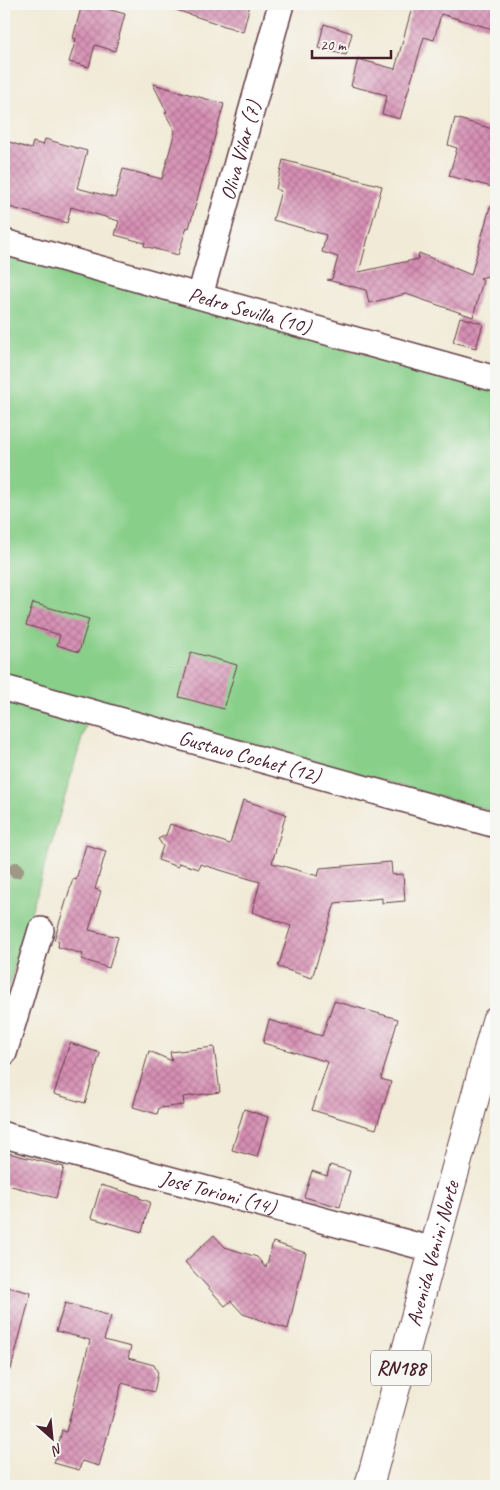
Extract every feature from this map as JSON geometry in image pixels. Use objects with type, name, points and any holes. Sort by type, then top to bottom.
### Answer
[{"type":"highway","name":"Avenida Venini Norte","points":[[369,1486],[496,1021]]},
{"type":"street","name":"Oliva Vilar (7)","points":[[200,296],[281,4]]},
{"type":"street","name":"Pedro Sevilla (10)","points":[[4,242],[496,379]]},
{"type":"street","name":"Gustavo Cochet (12)","points":[[4,688],[496,825]]},
{"type":"street","points":[[4,1053],[41,930]]},
{"type":"street","name":"José Torioni (14)","points":[[4,1135],[434,1250]]},
{"type":"green space","points":[[4,253],[496,390],[496,812],[93,701],[4,1004]]},
{"type":"building","points":[[82,4],[89,4],[125,14],[115,51],[95,45],[89,67],[69,62],[76,39],[73,38]]},
{"type":"building","points":[[170,4],[250,4],[243,32],[170,8]]},
{"type":"building","points":[[413,4],[496,4],[496,30],[441,14],[434,40],[424,37],[400,119],[382,114],[387,95],[351,86],[358,59],[395,69]]},
{"type":"building","points":[[324,24],[352,33],[346,55],[318,48]]},
{"type":"building","points":[[153,84],[224,104],[189,228],[187,227],[178,255],[144,246],[145,243],[115,235],[119,221],[71,207],[67,223],[9,207],[10,202],[4,200],[4,161],[9,142],[31,149],[33,142],[43,145],[45,139],[87,151],[77,188],[115,198],[123,169],[162,179],[175,131]]},
{"type":"building","points":[[455,118],[496,130],[496,188],[449,176],[457,148],[448,145]]},
{"type":"building","points":[[283,160],[382,186],[359,272],[418,259],[419,253],[471,275],[490,207],[496,208],[496,262],[493,275],[480,278],[483,280],[473,317],[406,294],[369,303],[366,290],[327,280],[332,279],[338,257],[322,252],[326,235],[273,220],[281,191],[276,189]]},
{"type":"building","points":[[460,317],[483,324],[476,348],[453,342]]},
{"type":"building","points":[[33,603],[89,619],[79,652],[57,645],[60,635],[26,625]]},
{"type":"building","points":[[191,652],[237,665],[224,709],[179,697]]},
{"type":"building","points":[[243,800],[286,814],[272,863],[318,876],[320,868],[391,862],[392,875],[403,874],[405,901],[382,903],[382,898],[335,903],[312,978],[278,967],[291,926],[252,912],[260,882],[200,864],[199,869],[179,863],[178,867],[158,860],[163,846],[158,839],[166,835],[170,824],[230,844]]},
{"type":"building","points":[[86,845],[106,851],[95,889],[101,891],[89,930],[118,937],[109,968],[81,959],[83,954],[58,947],[59,941],[54,940],[73,879],[76,880]]},
{"type":"building","points":[[334,1001],[398,1019],[381,1079],[391,1082],[376,1129],[312,1110],[328,1062],[263,1043],[269,1020],[322,1036]]},
{"type":"building","points":[[70,1043],[100,1053],[85,1103],[54,1094]]},
{"type":"building","points":[[214,1047],[220,1092],[183,1097],[184,1105],[159,1108],[157,1114],[133,1107],[149,1051],[172,1061],[170,1052]]},
{"type":"building","points":[[244,1109],[268,1117],[257,1157],[232,1150]]},
{"type":"building","points":[[4,1152],[64,1167],[56,1198],[4,1184]]},
{"type":"building","points":[[330,1165],[350,1171],[340,1207],[304,1197],[312,1171],[327,1176]]},
{"type":"building","points":[[101,1185],[139,1196],[139,1198],[150,1202],[142,1232],[91,1218]]},
{"type":"building","points":[[214,1235],[225,1247],[257,1257],[266,1268],[273,1242],[306,1253],[288,1329],[243,1314],[231,1301],[225,1306],[185,1262]]},
{"type":"building","points":[[4,1286],[31,1293],[11,1369],[4,1368]]},
{"type":"building","points":[[65,1303],[111,1316],[104,1340],[131,1347],[128,1358],[154,1365],[158,1373],[154,1392],[122,1383],[99,1466],[82,1461],[79,1470],[54,1463],[62,1430],[66,1432],[90,1340],[56,1331]]}]
